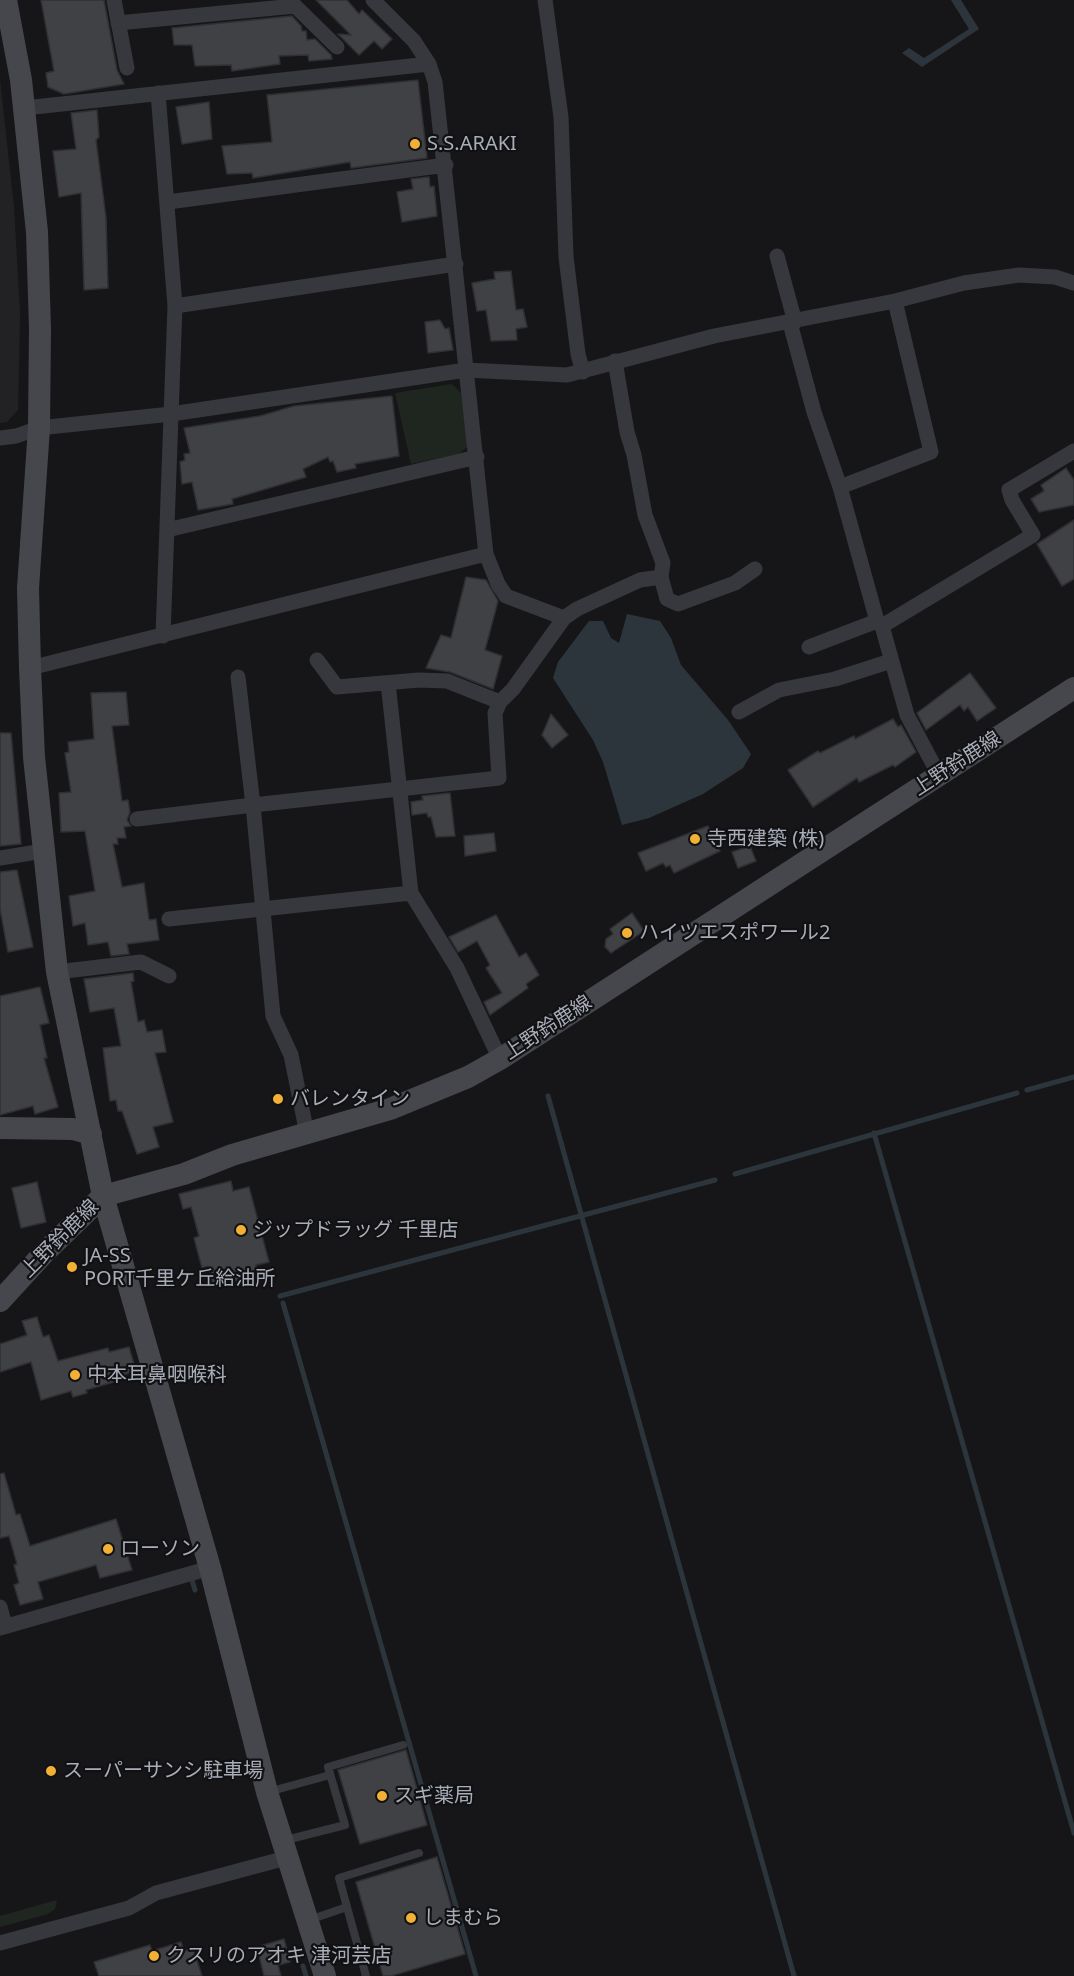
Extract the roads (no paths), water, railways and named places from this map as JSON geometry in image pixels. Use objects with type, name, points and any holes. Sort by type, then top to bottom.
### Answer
[{"type":"street","points":[[6,0],[25,108],[37,232],[40,328],[39,428],[28,588],[30,668],[34,757],[57,972],[103,1196],[198,1572],[325,1976]]},
{"type":"street","points":[[114,0],[127,68]]},
{"type":"street","points":[[373,0],[414,40],[429,64],[435,82],[446,165],[486,554],[498,584],[506,596],[564,618]]},
{"type":"street","points":[[545,0],[561,117],[566,257],[578,354],[583,372]]},
{"type":"street","points":[[118,23],[292,3],[337,47]]},
{"type":"street","points":[[25,108],[429,64]]},
{"type":"street","points":[[158,93],[175,306],[163,636]]},
{"type":"street","points":[[168,202],[446,165]]},
{"type":"street","points":[[777,256],[814,412],[840,487],[907,715],[939,775]]},
{"type":"street","points":[[175,306],[456,264]]},
{"type":"street","points":[[0,438],[16,436],[39,428],[171,414],[466,370],[567,375],[714,336],[792,323],[895,301],[935,289],[1019,274],[1055,277],[1074,283]]},
{"type":"street","points":[[840,487],[931,452],[895,301]]},
{"type":"street","points":[[615,361],[645,516],[663,563],[661,577],[667,599],[678,604],[735,583],[755,569]]},
{"type":"street","points":[[809,647],[880,623],[1033,535],[1012,500],[1009,490],[1074,451]]},
{"type":"street","points":[[167,530],[477,457]]},
{"type":"street","points":[[30,668],[486,554]]},
{"type":"street","points":[[137,819],[499,778],[495,713],[500,702],[513,689],[564,618],[577,609],[640,580],[661,577]]},
{"type":"street","points":[[317,660],[337,687],[419,680],[447,681],[500,702]]},
{"type":"street","points":[[739,712],[778,690],[835,679],[891,661]]},
{"type":"street","points":[[238,677],[273,1016],[291,1055],[307,1134]]},
{"type":"street","points":[[388,683],[411,893],[462,976],[500,1059]]},
{"type":"street","name":"上野鈴鹿線","points":[[0,1301],[44,1253],[103,1196],[184,1174],[232,1155],[390,1109],[429,1094],[500,1059],[1074,688]]},
{"type":"street","points":[[0,858],[43,851]]},
{"type":"street","points":[[168,919],[411,893]]},
{"type":"street","points":[[57,972],[141,962],[169,976]]},
{"type":"street","points":[[0,1128],[73,1128],[91,1134]]},
{"type":"street","points":[[0,1607],[3,1627],[198,1572]]},
{"type":"street","points":[[0,1944],[129,1908],[156,1893],[284,1850]]},
{"type":"lane","points":[[284,1850],[345,1825],[328,1767],[403,1745]]},
{"type":"lane","points":[[267,1792],[330,1775]]},
{"type":"lane","points":[[366,1976],[339,1878],[419,1853]]},
{"type":"lane","points":[[306,1921],[347,1907]]},
{"type":"waterway","points":[[1027,1090],[1074,1077]]},
{"type":"waterway","points":[[735,1174],[1017,1093]]},
{"type":"waterway","points":[[548,1096],[794,1976]]},
{"type":"waterway","points":[[874,1133],[1074,1833]]},
{"type":"waterway","points":[[280,1296],[715,1180]]},
{"type":"waterway","points":[[283,1303],[476,1976]]},
{"type":"waterway","points":[[192,1580],[195,1590]]},
{"type":"waterway","points":[[303,1966],[306,1976]]},
{"type":"place","name":"S.S.ARAKI","points":[[415,144]]},
{"type":"place","name":"寺西建築 (株)","points":[[695,839]]},
{"type":"place","name":"ハイツエスポワール2","points":[[627,933]]},
{"type":"place","name":"バレンタイン","points":[[278,1099]]},
{"type":"place","name":"ジップドラッグ 千里店","points":[[241,1230]]},
{"type":"place","name":"JA-SS PORT千里ケ丘給油所","points":[[72,1267]]},
{"type":"place","name":"中本耳鼻咽喉科","points":[[75,1375]]},
{"type":"place","name":"ローソン","points":[[108,1549]]},
{"type":"place","name":"スーパーサンシ駐車場","points":[[51,1771]]},
{"type":"place","name":"スギ薬局","points":[[382,1796]]},
{"type":"place","name":"しまむら","points":[[411,1918]]},
{"type":"place","name":"クスリのアオキ 津河芸店","points":[[154,1956]]}]
